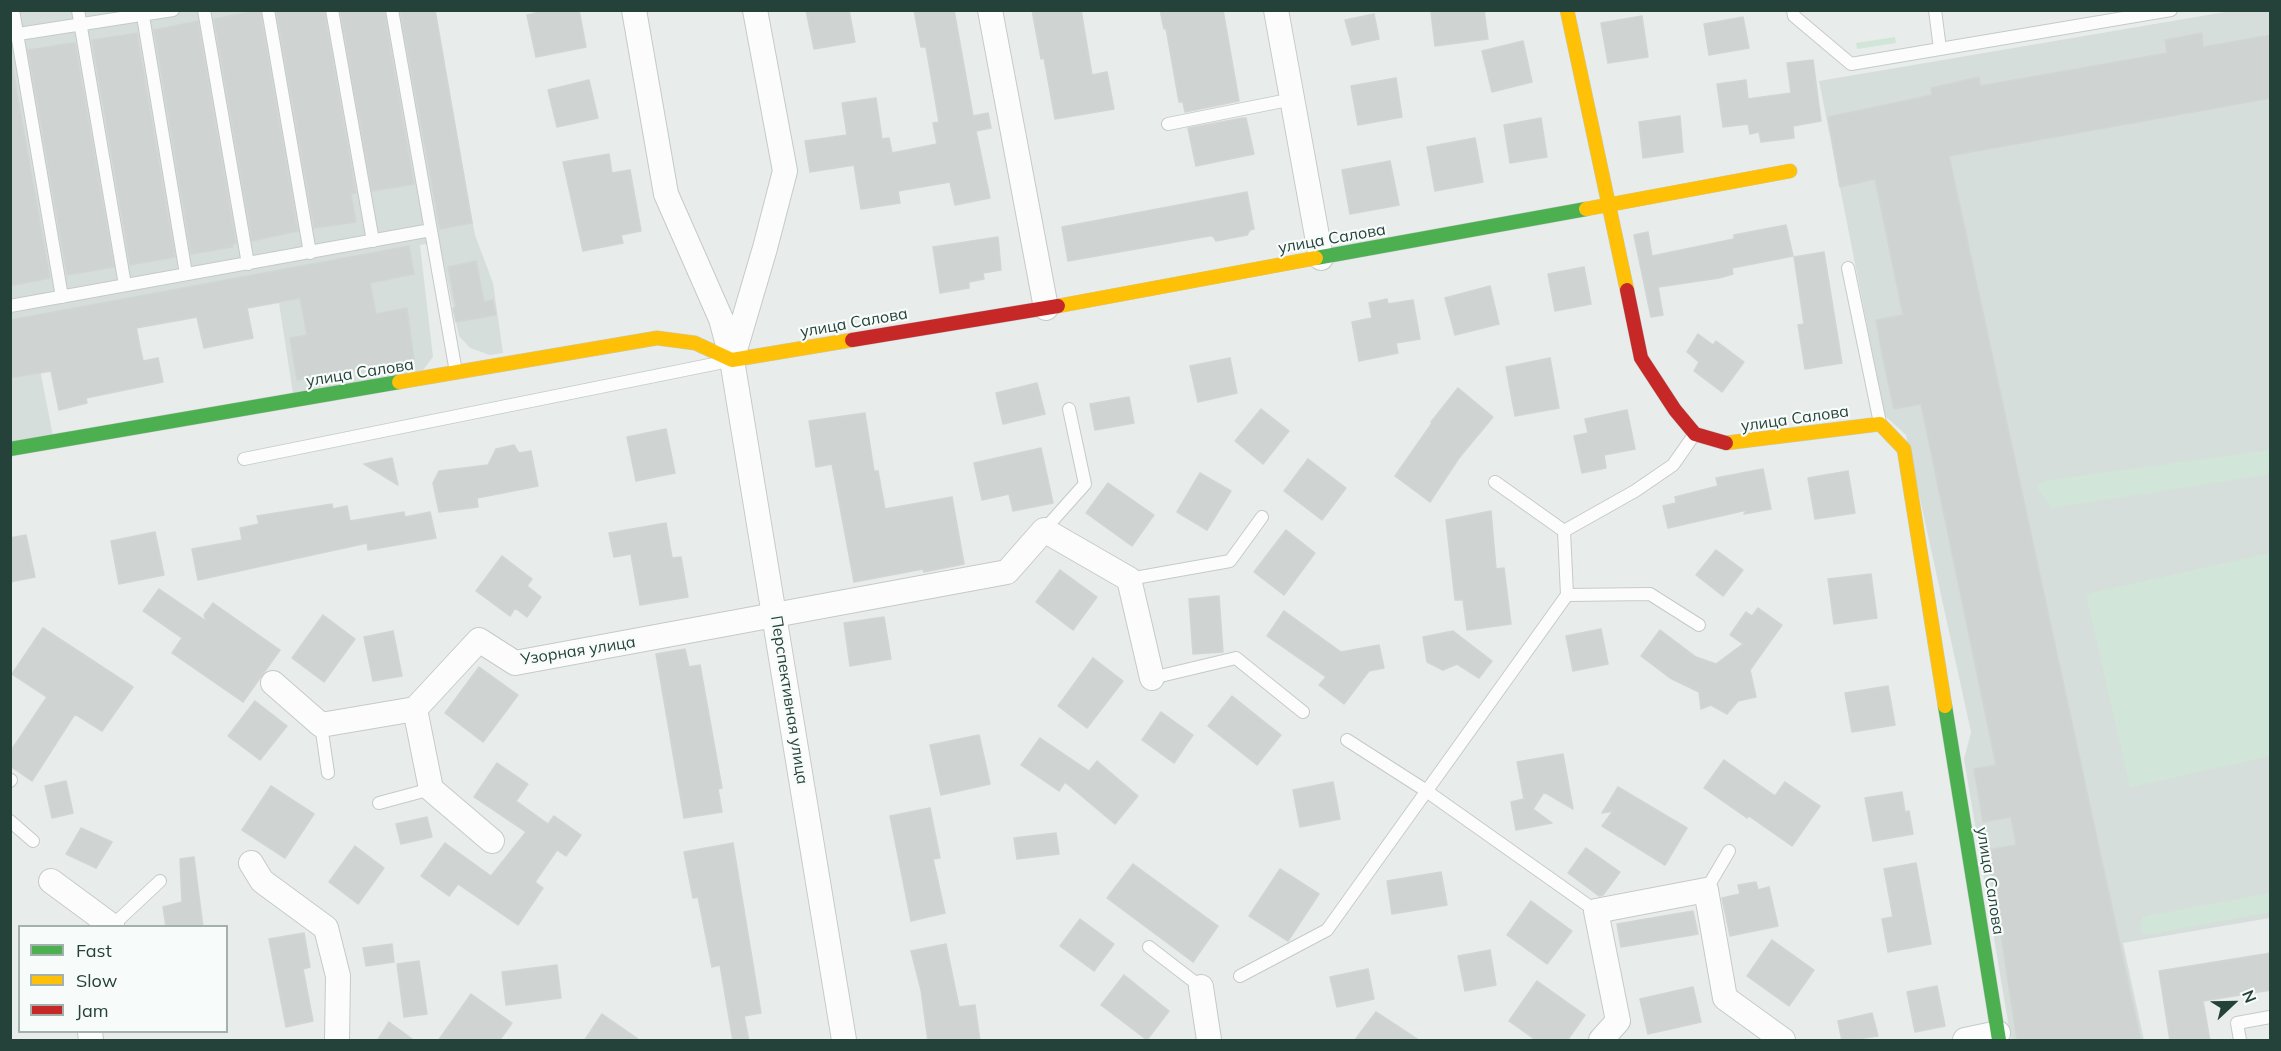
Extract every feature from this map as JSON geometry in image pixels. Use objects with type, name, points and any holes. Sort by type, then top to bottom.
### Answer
[{"type":"street","name":"Перспективная улица","points":[[634,10],[666,194],[721,319],[732,360],[844,1041]]},
{"type":"street","name":"Перспективная улица","points":[[732,360],[785,171],[755,10]]},
{"type":"street","points":[[990,10],[1046,308]]},
{"type":"street","points":[[1276,10],[1321,258]]},
{"type":"street","points":[[1567,10],[1641,358],[1675,410],[1695,434]]},
{"type":"street","name":"улица Салова","points":[[10,449],[657,338],[695,344],[732,360],[1046,308],[1790,171]]},
{"type":"street","name":"улица Салова","points":[[1695,434],[1729,444],[1880,424],[1904,449],[1998,1037]]},
{"type":"street","points":[[775,616],[1007,572],[1044,530],[1129,579],[1152,678]]},
{"type":"street","name":"Узорная улица","points":[[415,709],[479,640],[515,663],[775,616]]},
{"type":"street","points":[[273,682],[321,725],[415,709],[432,789],[492,841]]},
{"type":"street","points":[[251,863],[262,881],[326,928],[338,976],[337,1041]]},
{"type":"street","points":[[51,881],[111,925]]},
{"type":"street","points":[[1602,1041],[1618,1021],[1596,911],[1706,890],[1725,998],[1783,1041]]},
{"type":"street","points":[[1200,987],[1209,1041]]},
{"type":"street","points":[[1965,1041],[1998,1037]]},
{"type":"lane","points":[[13,10],[14,35],[62,297]]},
{"type":"lane","points":[[78,10],[125,285]]},
{"type":"lane","points":[[14,35],[142,13],[173,10]]},
{"type":"lane","points":[[204,10],[248,264]]},
{"type":"lane","points":[[268,10],[310,253]]},
{"type":"lane","points":[[332,10],[374,241]]},
{"type":"lane","points":[[392,10],[457,373]]},
{"type":"lane","points":[[1793,10],[1794,16],[1851,64],[2171,10]]},
{"type":"lane","points":[[1935,10],[1940,49]]},
{"type":"lane","points":[[142,13],[186,274]]},
{"type":"lane","points":[[1168,124],[1293,99]]},
{"type":"lane","points":[[10,306],[431,230]]},
{"type":"lane","points":[[1848,268],[1880,424]]},
{"type":"lane","points":[[244,459],[732,360]]},
{"type":"lane","points":[[1044,530],[1084,484],[1069,409]]},
{"type":"lane","points":[[1564,531],[1635,491],[1673,465],[1695,434]]},
{"type":"lane","points":[[1495,482],[1564,531]]},
{"type":"lane","points":[[1129,579],[1230,561],[1262,517]]},
{"type":"lane","points":[[1240,976],[1327,930],[1425,790],[1567,595],[1564,531]]},
{"type":"lane","points":[[1567,595],[1650,594],[1699,625]]},
{"type":"lane","points":[[1152,678],[1236,658],[1304,712]]},
{"type":"lane","points":[[321,725],[328,773]]},
{"type":"lane","points":[[1347,740],[1425,790],[1596,911]]},
{"type":"lane","points":[[379,803],[432,789]]},
{"type":"lane","points":[[10,821],[33,842]]},
{"type":"lane","points":[[1706,890],[1729,851]]},
{"type":"lane","points":[[113,925],[160,881]]},
{"type":"lane","points":[[1149,947],[1200,987]]},
{"type":"lane","points":[[2240,1041],[2237,1023],[2271,1017]]},
{"type":"shaded area","points":[[10,11],[435,11],[475,235],[493,283],[503,353],[490,355],[470,348],[459,336],[439,242],[420,245],[433,357],[423,370],[293,394],[279,303],[137,328],[139,338],[37,354],[54,441],[11,446]]},
{"type":"shaded area","points":[[2231,11],[2270,11],[2270,918],[2123,943],[2144,1040],[2011,1040],[1964,759],[1971,732],[1906,435],[1885,416],[1819,81]]},
{"type":"green space","points":[[1895,37],[1896,43],[1857,49],[1856,43]]},
{"type":"green space","points":[[2270,450],[2270,474],[2051,508],[2037,487],[2044,481]]},
{"type":"green space","points":[[2270,553],[2270,756],[2130,787],[2086,594]]},
{"type":"green space","points":[[2270,893],[2270,912],[2145,935],[2140,929],[2143,917]]},
{"type":"building","points":[[260,10],[298,231],[252,241],[214,19]]},
{"type":"building","points":[[276,10],[324,10],[356,193],[351,194],[356,222],[314,228]]},
{"type":"building","points":[[340,10],[384,10],[414,184],[372,191]]},
{"type":"building","points":[[400,10],[435,10],[472,223],[440,229]]},
{"type":"building","points":[[548,10],[579,10],[586,47],[536,57],[527,15]]},
{"type":"building","points":[[806,10],[849,10],[855,42],[814,49]]},
{"type":"building","points":[[914,10],[954,10],[973,116],[988,113],[991,128],[976,131],[990,198],[955,205],[950,182],[898,191],[900,203],[861,209],[854,165],[810,172],[805,141],[847,135],[842,103],[876,98],[882,139],[889,138],[892,153],[937,144],[933,123],[939,122],[926,47],[921,47]]},
{"type":"building","points":[[1032,10],[1081,10],[1092,75],[1107,72],[1114,109],[1055,119],[1044,58],[1041,59]]},
{"type":"building","points":[[1160,10],[1223,10],[1239,101],[1185,112],[1183,102],[1179,102],[1166,28],[1164,29]]},
{"type":"building","points":[[1450,10],[1484,10],[1488,39],[1435,46],[1431,13]]},
{"type":"building","points":[[1374,14],[1379,39],[1352,45],[1345,20]]},
{"type":"building","points":[[1642,16],[1648,57],[1608,63],[1601,23]]},
{"type":"building","points":[[1743,17],[1749,48],[1709,55],[1704,24]]},
{"type":"building","points":[[198,21],[236,243],[232,244],[233,247],[191,254],[154,30]]},
{"type":"building","points":[[137,33],[175,257],[130,265],[92,40]]},
{"type":"building","points":[[2202,33],[2203,47],[2271,35],[2271,98],[1949,156],[2141,1041],[2017,1041],[1988,850],[2016,845],[2011,817],[1983,822],[1974,769],[1996,765],[1921,404],[1894,409],[1883,359],[1876,320],[1903,315],[1875,179],[1840,187],[1828,117],[1932,95],[1931,88],[1979,77],[1980,86],[2167,53],[2165,40]]},
{"type":"building","points":[[1523,41],[1532,82],[1492,92],[1482,51]]},
{"type":"building","points":[[75,43],[114,267],[67,275],[28,50]]},
{"type":"building","points":[[10,53],[50,278],[10,286]]},
{"type":"building","points":[[1813,60],[1821,121],[1793,126],[1794,138],[1761,142],[1759,132],[1750,134],[1748,124],[1723,127],[1717,84],[1746,80],[1748,99],[1791,93],[1787,63]]},
{"type":"building","points":[[1396,78],[1402,117],[1358,125],[1351,86]]},
{"type":"building","points":[[589,80],[598,118],[557,127],[548,90]]},
{"type":"building","points":[[1680,116],[1683,152],[1643,158],[1639,122]]},
{"type":"building","points":[[1246,118],[1254,154],[1196,166],[1188,128]]},
{"type":"building","points":[[1541,118],[1547,157],[1510,163],[1504,125]]},
{"type":"building","points":[[1475,138],[1483,182],[1435,191],[1427,147]]},
{"type":"building","points":[[609,154],[612,173],[630,170],[641,231],[621,235],[623,243],[583,251],[563,162]]},
{"type":"building","points":[[1390,161],[1399,205],[1350,214],[1342,170]]},
{"type":"building","points":[[1247,192],[1254,229],[1250,230],[1247,235],[1216,241],[1213,236],[1209,236],[1068,261],[1062,227]]},
{"type":"building","points":[[1786,225],[1793,256],[1732,268],[1733,274],[1719,278],[1658,287],[1663,315],[1651,317],[1634,235],[1648,232],[1652,256],[1734,239],[1734,235]]},
{"type":"building","points":[[998,237],[1001,270],[983,273],[984,279],[969,282],[969,288],[940,293],[933,247]]},
{"type":"building","points":[[409,246],[414,274],[370,283],[376,314],[407,308],[414,359],[297,380],[290,338],[307,335],[300,298],[247,308],[253,338],[204,348],[197,317],[136,328],[143,361],[158,358],[163,382],[86,398],[87,403],[59,410],[51,371],[10,378],[10,320]]},
{"type":"building","points":[[1824,252],[1842,363],[1805,369],[1798,325],[1804,324],[1794,257]]},
{"type":"building","points":[[476,261],[484,302],[493,300],[496,315],[456,322],[453,308],[456,307],[448,267]]},
{"type":"building","points":[[1584,267],[1591,304],[1555,311],[1548,274]]},
{"type":"building","points":[[1490,286],[1499,324],[1455,335],[1445,298]]},
{"type":"building","points":[[1387,299],[1388,304],[1413,300],[1420,339],[1396,343],[1398,353],[1359,361],[1352,322],[1372,318],[1369,303]]},
{"type":"building","points":[[1698,334],[1713,345],[1716,341],[1744,362],[1722,392],[1694,371],[1699,362],[1687,352]]},
{"type":"building","points":[[1230,358],[1237,393],[1198,402],[1190,366]]},
{"type":"building","points":[[1550,358],[1559,408],[1515,416],[1506,367]]},
{"type":"building","points":[[1037,383],[1045,414],[1003,424],[996,393]]},
{"type":"building","points":[[1458,388],[1493,417],[1459,458],[1430,502],[1395,476],[1431,422]]},
{"type":"building","points":[[1129,397],[1134,423],[1095,430],[1090,404]]},
{"type":"building","points":[[1261,409],[1289,431],[1263,464],[1235,441]]},
{"type":"building","points":[[1627,410],[1635,449],[1604,455],[1606,468],[1582,473],[1574,436],[1588,433],[1585,419]]},
{"type":"building","points":[[865,413],[874,471],[878,471],[885,509],[952,497],[964,564],[854,582],[832,464],[816,467],[809,421]]},
{"type":"building","points":[[666,429],[675,473],[636,481],[627,437]]},
{"type":"building","points":[[514,445],[519,453],[531,451],[538,486],[477,498],[478,507],[439,512],[433,483],[439,471],[488,465],[496,449]]},
{"type":"building","points":[[1041,448],[1053,503],[1013,511],[1009,494],[982,500],[974,463]]},
{"type":"building","points":[[392,458],[398,485],[364,464]]},
{"type":"building","points":[[1308,459],[1346,488],[1322,520],[1284,491]]},
{"type":"building","points":[[1763,469],[1771,509],[1744,514],[1747,510],[1668,528],[1663,506],[1676,503],[1675,497],[1718,486],[1716,478]]},
{"type":"building","points":[[1848,471],[1855,513],[1815,519],[1808,478]]},
{"type":"building","points":[[1200,473],[1231,491],[1207,530],[1177,512]]},
{"type":"building","points":[[1108,483],[1154,515],[1132,546],[1086,513]]},
{"type":"building","points":[[332,504],[333,509],[347,506],[350,521],[404,512],[405,517],[430,512],[436,538],[368,550],[367,543],[198,580],[192,549],[242,540],[240,528],[259,524],[257,516]]},
{"type":"building","points":[[1491,511],[1496,569],[1504,568],[1511,624],[1467,630],[1463,600],[1455,600],[1446,520]]},
{"type":"building","points":[[666,523],[672,558],[681,557],[688,597],[640,605],[631,554],[614,557],[609,533]]},
{"type":"building","points":[[1286,530],[1315,553],[1284,595],[1254,572]]},
{"type":"building","points":[[155,532],[164,575],[119,584],[111,541]]},
{"type":"building","points":[[26,535],[35,577],[10,582],[10,538]]},
{"type":"building","points":[[1716,550],[1743,570],[1723,596],[1696,575]]},
{"type":"building","points":[[502,556],[532,579],[527,586],[541,597],[527,617],[515,608],[510,616],[476,591]]},
{"type":"building","points":[[1060,570],[1097,597],[1073,630],[1036,602]]},
{"type":"building","points":[[1871,574],[1877,618],[1834,624],[1828,579]]},
{"type":"building","points":[[159,589],[206,621],[204,615],[213,603],[280,650],[243,702],[172,653],[182,638],[143,611]]},
{"type":"building","points":[[1219,596],[1223,652],[1193,654],[1189,599]]},
{"type":"building","points":[[1758,608],[1782,625],[1750,670],[1756,697],[1738,701],[1727,714],[1711,705],[1701,709],[1699,692],[1670,678],[1641,656],[1660,630],[1696,657],[1716,664],[1743,644],[1730,635],[1746,612],[1752,616]]},
{"type":"building","points":[[1284,611],[1341,652],[1379,645],[1384,668],[1369,671],[1344,704],[1319,685],[1326,677],[1267,636]]},
{"type":"building","points":[[323,615],[355,639],[324,682],[292,658]]},
{"type":"building","points":[[884,617],[891,659],[850,666],[844,623]]},
{"type":"building","points":[[43,628],[133,687],[102,731],[75,714],[32,781],[10,766],[10,752],[47,697],[12,674]]},
{"type":"building","points":[[1601,629],[1608,664],[1573,671],[1566,636]]},
{"type":"building","points":[[393,631],[402,676],[373,681],[364,637]]},
{"type":"building","points":[[1453,631],[1492,661],[1479,678],[1457,664],[1443,670],[1427,662],[1423,637]]},
{"type":"building","points":[[685,649],[689,667],[700,665],[722,788],[718,789],[722,812],[684,818],[656,654]]},
{"type":"building","points":[[1093,658],[1123,681],[1087,728],[1058,706]]},
{"type":"building","points":[[479,667],[518,695],[483,742],[445,713]]},
{"type":"building","points":[[1888,686],[1895,725],[1852,732],[1845,693]]},
{"type":"building","points":[[1232,696],[1281,735],[1257,765],[1208,726]]},
{"type":"building","points":[[255,701],[287,726],[260,760],[228,736]]},
{"type":"building","points":[[1161,712],[1193,735],[1174,763],[1142,740]]},
{"type":"building","points":[[979,735],[990,784],[941,795],[930,745]]},
{"type":"building","points":[[1040,738],[1089,771],[1097,761],[1138,796],[1115,824],[1065,782],[1059,791],[1021,765]]},
{"type":"building","points":[[1563,754],[1573,809],[1544,792],[1533,809],[1552,823],[1516,830],[1511,802],[1524,799],[1517,762]]},
{"type":"building","points":[[1724,760],[1775,796],[1785,782],[1820,806],[1792,846],[1704,788]]},
{"type":"building","points":[[497,763],[528,784],[516,801],[548,824],[554,816],[581,835],[566,856],[557,850],[535,882],[543,888],[518,925],[458,884],[449,896],[421,876],[445,843],[491,876],[526,832],[474,797]]},
{"type":"building","points":[[66,781],[73,813],[52,818],[45,786]]},
{"type":"building","points":[[1333,782],[1340,819],[1300,827],[1293,790]]},
{"type":"building","points":[[271,786],[314,814],[285,858],[242,830]]},
{"type":"building","points":[[1618,787],[1687,828],[1665,865],[1602,826],[1613,811],[1602,813]]},
{"type":"building","points":[[1902,792],[1905,812],[1909,811],[1913,834],[1873,841],[1865,798]]},
{"type":"building","points":[[930,808],[940,858],[933,859],[945,913],[911,921],[890,816]]},
{"type":"building","points":[[427,817],[432,837],[401,844],[396,824]]},
{"type":"building","points":[[81,828],[112,842],[96,868],[66,854]]},
{"type":"building","points":[[1056,833],[1059,854],[1017,859],[1014,838]]},
{"type":"building","points":[[733,843],[761,1013],[744,1016],[749,1041],[733,1041],[720,965],[712,967],[698,897],[693,898],[684,852]]},
{"type":"building","points":[[355,846],[384,868],[358,904],[329,882]]},
{"type":"building","points":[[1586,848],[1620,872],[1603,895],[1599,896],[1568,873]]},
{"type":"building","points":[[194,857],[203,925],[166,925],[163,907],[182,902],[180,859]]},
{"type":"building","points":[[1916,863],[1931,944],[1888,952],[1882,919],[1893,917],[1884,869]]},
{"type":"building","points":[[1133,864],[1218,926],[1193,962],[1107,898]]},
{"type":"building","points":[[1280,869],[1319,894],[1288,941],[1249,916]]},
{"type":"building","points":[[1441,872],[1447,905],[1392,914],[1387,881]]},
{"type":"building","points":[[1756,882],[1758,890],[1769,887],[1778,926],[1730,936],[1722,898],[1740,894],[1738,885]]},
{"type":"building","points":[[1531,901],[1572,931],[1547,964],[1507,935]]},
{"type":"building","points":[[1693,911],[1698,934],[1621,947],[1617,924]]},
{"type":"building","points":[[1080,919],[1114,944],[1094,971],[1060,946]]},
{"type":"building","points":[[304,933],[310,967],[303,969],[313,1021],[286,1027],[269,939]]},
{"type":"building","points":[[1772,940],[1814,970],[1789,1006],[1747,976]]},
{"type":"building","points":[[392,944],[394,962],[366,966],[363,948]]},
{"type":"building","points":[[946,944],[959,1007],[975,1005],[980,1041],[928,1041],[921,990],[911,951]]},
{"type":"building","points":[[1490,950],[1496,985],[1465,991],[1458,956]]},
{"type":"building","points":[[2271,953],[2271,990],[2203,1001],[2210,1041],[2170,1041],[2159,971]]},
{"type":"building","points":[[419,961],[427,1014],[404,1017],[397,964]]},
{"type":"building","points":[[557,965],[561,998],[506,1005],[502,972]]},
{"type":"building","points":[[1368,969],[1374,999],[1337,1007],[1330,977]]},
{"type":"building","points":[[1124,975],[1169,1011],[1147,1040],[1101,1005]]},
{"type":"building","points":[[1537,981],[1585,1015],[1567,1041],[1537,1041],[1509,1021]]},
{"type":"building","points":[[1937,986],[1945,1026],[1915,1032],[1907,992]]},
{"type":"building","points":[[1693,987],[1701,1022],[1648,1034],[1640,999]]},
{"type":"building","points":[[471,994],[512,1023],[499,1041],[438,1041]]},
{"type":"building","points":[[1376,1012],[1420,1041],[1354,1041]]},
{"type":"building","points":[[1872,1013],[1878,1036],[1842,1041],[1838,1021]]},
{"type":"building","points":[[602,1014],[641,1041],[584,1041]]},
{"type":"building","points":[[389,1022],[415,1041],[377,1041]]},
{"type":"traffic: fast","points":[[1316,258],[1586,209]]},
{"type":"traffic: fast","points":[[10,449],[399,382]]},
{"type":"traffic: fast","points":[[1945,706],[1999,1040]]},
{"type":"traffic: slow","points":[[1567,10],[1627,290]]},
{"type":"traffic: slow","points":[[1586,209],[1790,171]]},
{"type":"traffic: slow","points":[[1058,306],[1316,258]]},
{"type":"traffic: slow","points":[[399,382],[657,338],[695,343],[732,360],[852,340]]},
{"type":"traffic: slow","points":[[1726,443],[1880,424],[1904,449],[1945,706]]},
{"type":"traffic: jam","points":[[1627,290],[1641,358],[1675,410],[1695,434],[1726,443]]},
{"type":"traffic: jam","points":[[852,340],[1058,306]]}]
